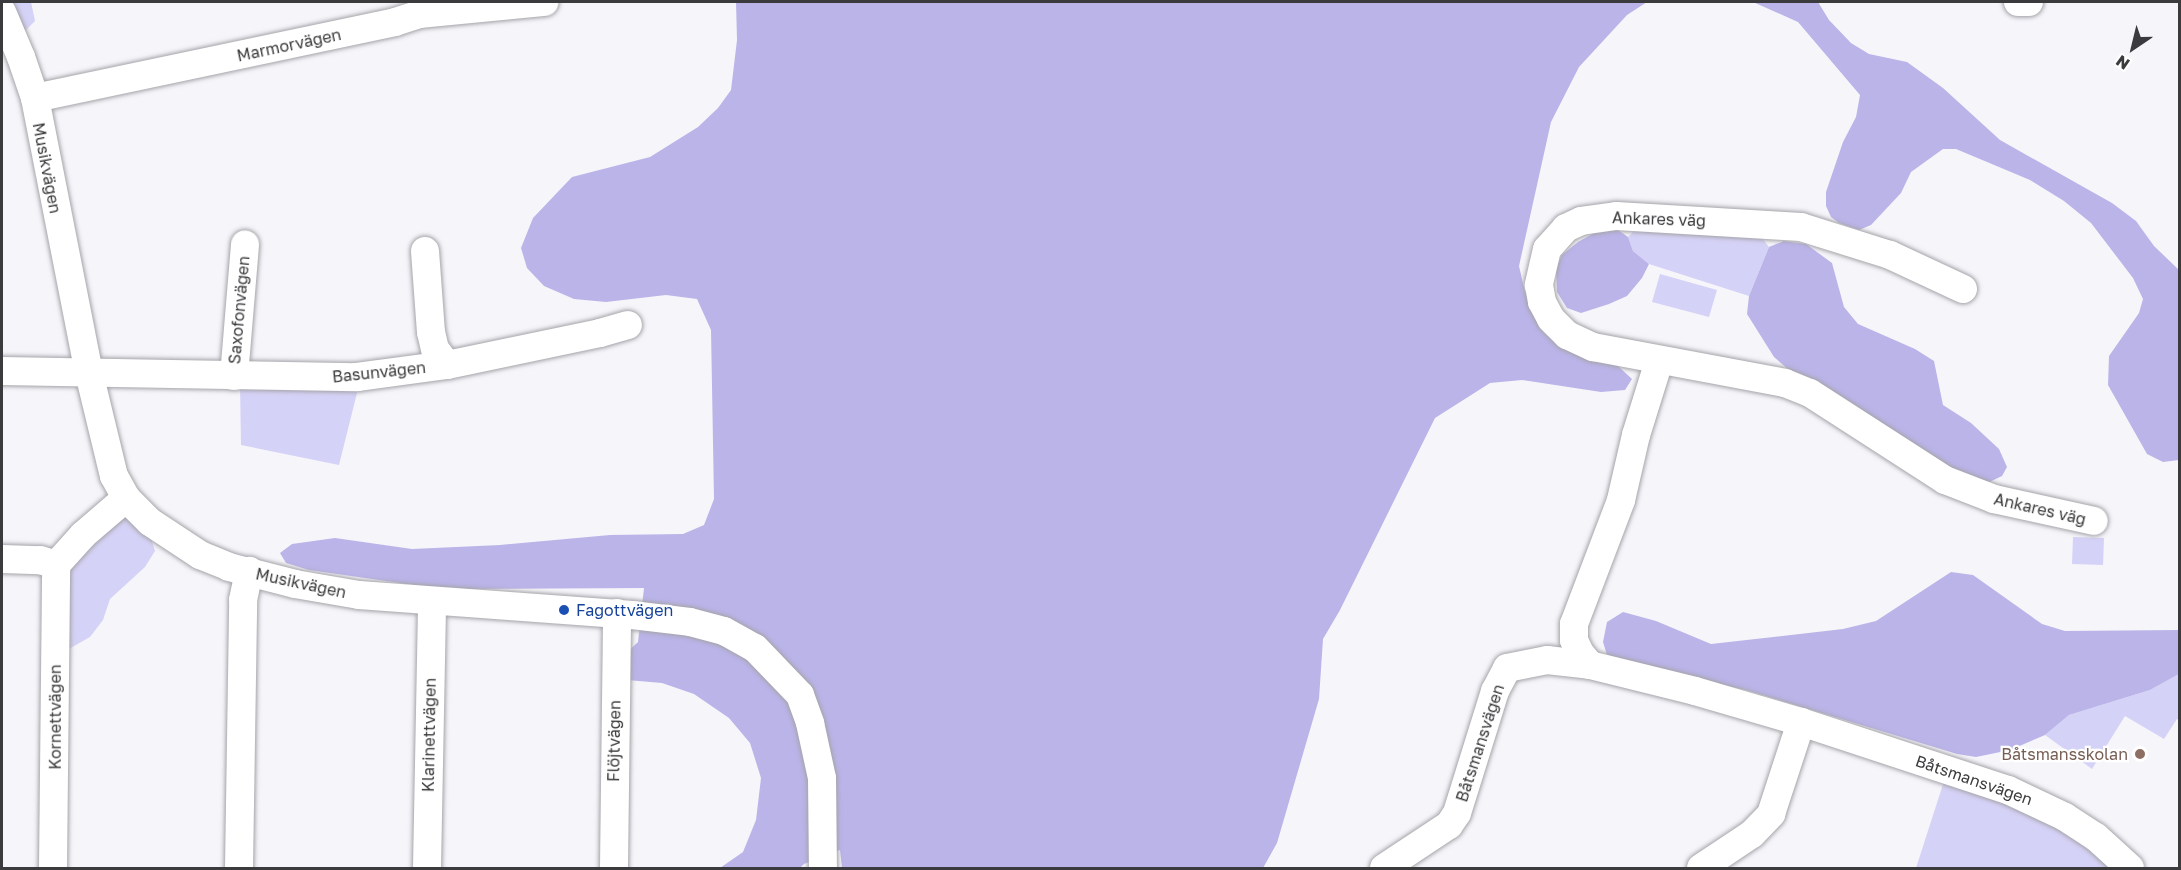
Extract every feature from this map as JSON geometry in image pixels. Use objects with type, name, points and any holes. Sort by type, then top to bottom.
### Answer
[{"type":"street","name":"Marmorvägen","points":[[35,98],[395,22],[420,14],[544,2]]},
{"type":"street","points":[[2018,2],[2029,2]]},
{"type":"street","name":"Musikvägen","points":[[2,12],[35,98],[89,373],[114,476],[126,498],[150,522],[200,555],[295,584],[359,595],[617,613],[690,622],[724,631],[755,648],[800,695],[810,723],[822,778],[824,868]]},
{"type":"street","name":"Ankares väg","points":[[1963,289],[1890,255],[1801,227],[1616,216],[1581,220],[1566,228],[1547,249],[1541,268],[1541,294],[1551,319],[1568,335],[1593,347],[1785,383],[1810,393],[1945,480],[1994,499],[2094,521]]},
{"type":"street","name":"Saxofonvägen","points":[[234,376],[245,244]]},
{"type":"street","points":[[425,251],[431,332],[435,349],[447,364]]},
{"type":"street","name":"Basunvägen","points":[[2,371],[357,377],[447,364],[600,333],[628,324]]},
{"type":"street","points":[[1590,665],[1580,653],[1574,640],[1574,624],[1621,500],[1636,435],[1659,361]]},
{"type":"street","points":[[2,559],[40,560],[56,565],[83,535],[126,498]]},
{"type":"street","name":"Kornettvägen","points":[[53,868],[56,565]]},
{"type":"street","points":[[239,868],[243,600],[249,571]]},
{"type":"street","name":"Klarinettvägen","points":[[427,868],[432,601]]},
{"type":"street","name":"Flöjtvägen","points":[[614,868],[617,613]]},
{"type":"street","name":"Båtsmansvägen","points":[[1384,868],[1449,825],[1458,813],[1495,691],[1508,668],[1547,660],[1590,665],[1801,722],[2040,803],[2096,837],[2130,868]]},
{"type":"street","points":[[1701,868],[1752,834],[1771,814],[1801,722]]},
{"type":"shaded area","points":[[11,2],[31,2],[35,21],[25,31]]},
{"type":"shaded area","points":[[736,2],[1647,2],[1627,15],[1579,67],[1551,122],[1519,266],[1525,292],[1544,333],[1566,348],[1618,366],[1632,379],[1625,390],[1601,392],[1522,380],[1490,383],[1435,418],[1340,610],[1323,639],[1319,699],[1277,843],[1263,868],[842,868],[840,850],[804,864],[800,868],[720,868],[743,852],[756,820],[761,778],[750,743],[729,718],[694,694],[662,683],[627,680],[622,657],[638,642],[644,588],[442,589],[309,570],[286,563],[280,553],[292,544],[335,538],[412,549],[500,545],[610,535],[683,534],[704,525],[714,499],[711,330],[697,299],[666,295],[606,302],[574,299],[544,286],[527,268],[521,248],[533,218],[572,177],[650,157],[698,127],[718,108],[731,90],[737,40]]},
{"type":"shaded area","points":[[1753,2],[1818,2],[1829,20],[1851,43],[1869,54],[1907,62],[1943,88],[2000,140],[2112,203],[2136,221],[2154,246],[2179,270],[2179,460],[2163,462],[2147,454],[2108,385],[2109,356],[2139,313],[2143,299],[2133,278],[2091,223],[2064,201],[2030,180],[1956,149],[1943,149],[1911,172],[1901,193],[1871,225],[1859,230],[1839,223],[1831,217],[1826,206],[1826,192],[1843,142],[1856,117],[1860,95],[1798,22]]},
{"type":"shaded area","points":[[1636,229],[1758,233],[1769,247],[1749,296],[1649,264],[1633,251],[1628,237]]},
{"type":"shaded area","points":[[1618,230],[1628,237],[1633,251],[1649,264],[1642,278],[1627,296],[1609,304],[1581,313],[1567,308],[1557,292],[1556,268],[1562,255],[1594,233]]},
{"type":"shaded area","points":[[1784,241],[1806,244],[1832,263],[1844,307],[1858,324],[1915,349],[1934,361],[1943,405],[1971,423],[1999,449],[2007,467],[2002,476],[1981,486],[1797,377],[1774,357],[1747,314],[1749,296],[1769,247]]},
{"type":"shaded area","points":[[1660,274],[1717,290],[1709,317],[1652,302]]},
{"type":"shaded area","points":[[240,384],[358,389],[339,465],[241,445]]},
{"type":"shaded area","points":[[129,516],[150,535],[155,551],[145,567],[110,599],[103,620],[90,637],[67,650],[67,564],[120,519]]},
{"type":"shaded area","points":[[2073,537],[2104,538],[2103,565],[2072,564]]},
{"type":"shaded area","points":[[1951,572],[1973,575],[2042,624],[2065,631],[2179,630],[2179,674],[2150,690],[2069,715],[2045,735],[2010,750],[1976,757],[1957,754],[1746,690],[1654,670],[1607,655],[1603,642],[1607,622],[1623,612],[1656,621],[1711,644],[1843,629],[1876,621]]},
{"type":"shaded area","points":[[2179,674],[2179,720],[2177,719],[2164,739],[2125,716],[2092,769],[2045,735],[2069,715],[2150,690]]},
{"type":"shaded area","points":[[1945,778],[2026,807],[2122,868],[1916,868]]},
{"type":"place","name":"Fagottvägen","points":[[564,610]]},
{"type":"place","name":"Båtsmansskolan","points":[[2140,754]]}]
